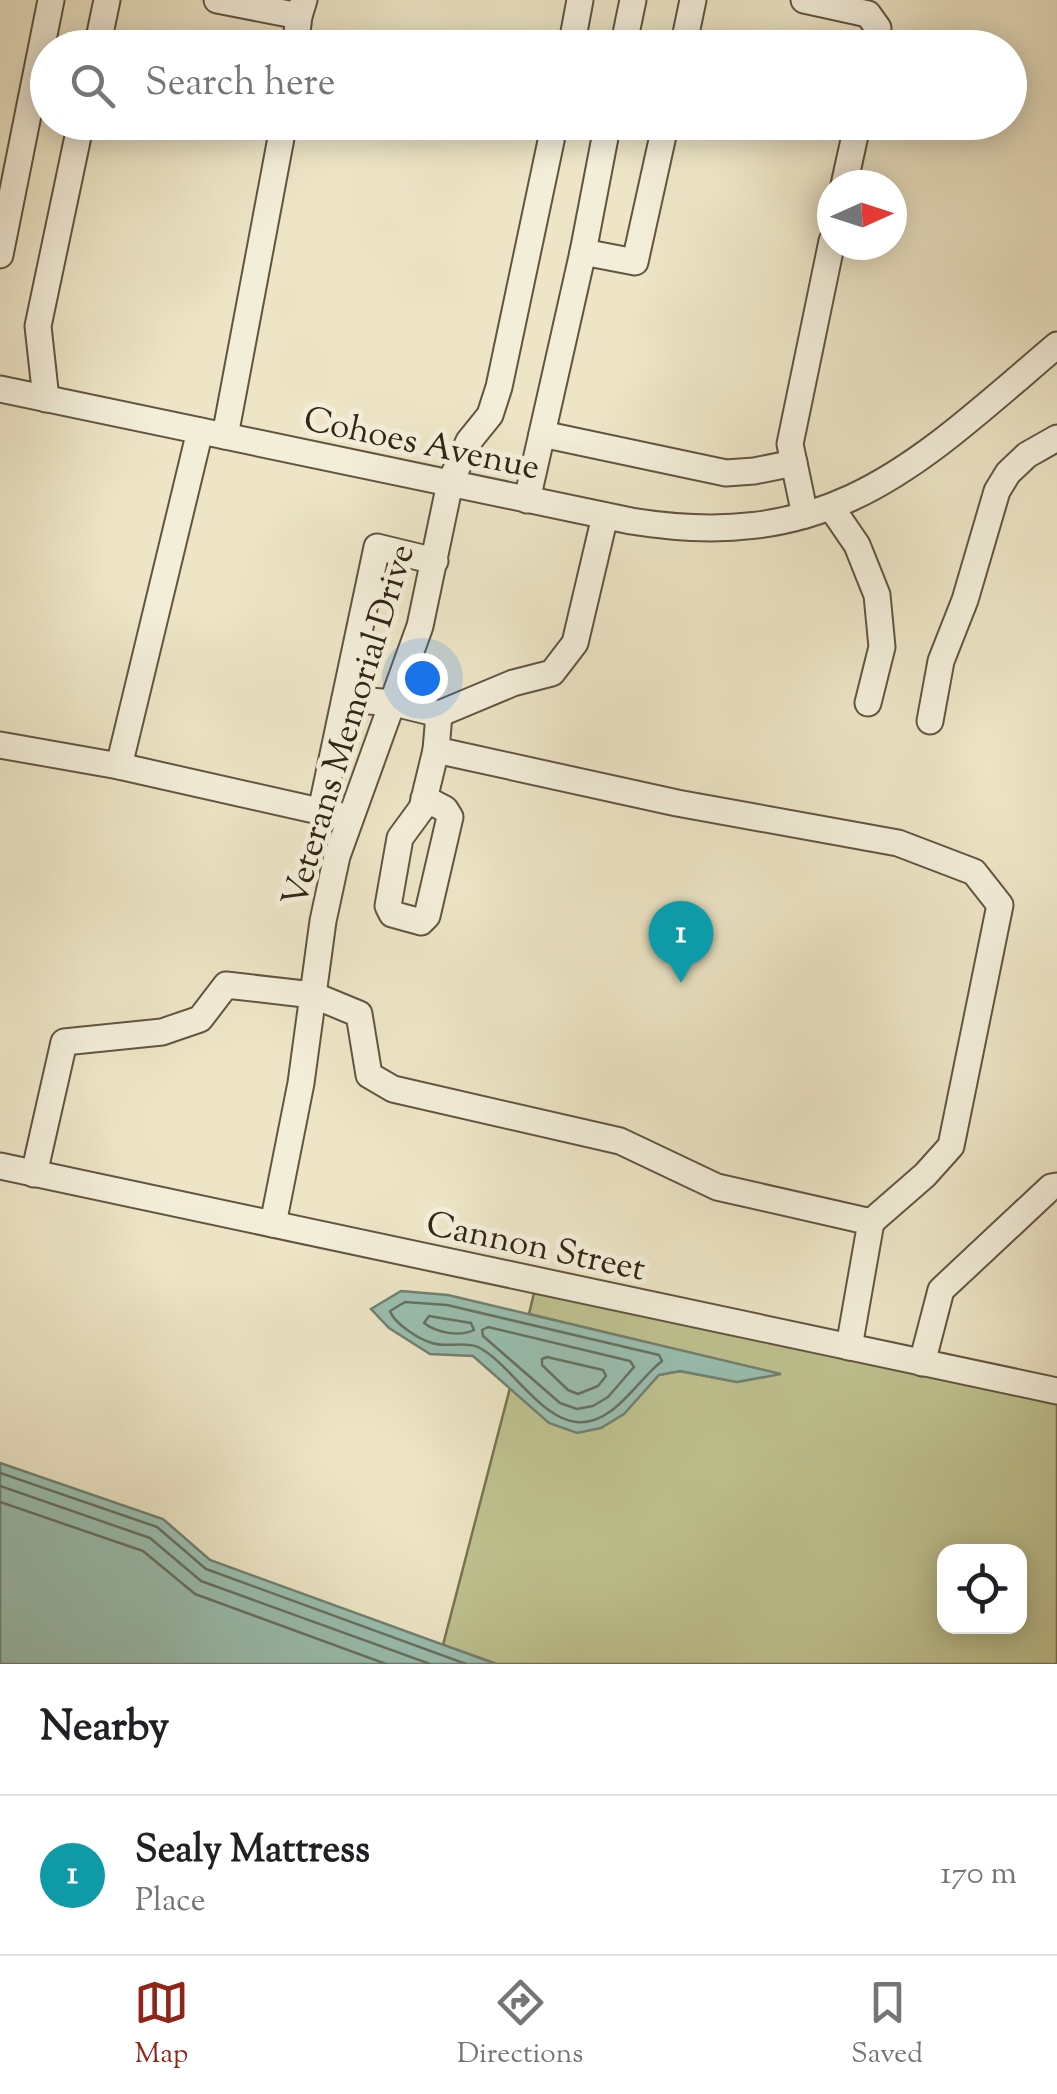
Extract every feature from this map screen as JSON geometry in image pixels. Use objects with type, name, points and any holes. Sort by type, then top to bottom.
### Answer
[{"type":"street","points":[[45,30],[51,0]]},
{"type":"street","points":[[101,30],[107,0]]},
{"type":"street","points":[[217,0],[302,8]]},
{"type":"street","points":[[574,30],[580,0]]},
{"type":"street","points":[[627,30],[633,0]]},
{"type":"street","points":[[687,30],[694,0]]},
{"type":"street","points":[[804,0],[868,14],[878,30]]},
{"type":"street","points":[[0,255],[30,105]]},
{"type":"street","points":[[46,399],[38,326],[77,140]]},
{"type":"street","points":[[119,766],[212,434],[280,140]]},
{"type":"street","name":"Veterans Memorial Drive","points":[[273,1224],[301,1083],[330,887],[350,818],[420,626],[450,483],[469,441],[490,416],[499,387],[551,140]]},
{"type":"street","points":[[528,500],[604,140]]},
{"type":"street","points":[[582,252],[635,262],[662,140]]},
{"type":"street","points":[[847,170],[854,140]]},
{"type":"street","points":[[806,515],[790,444],[828,260]]},
{"type":"street","name":"Cohoes Avenue","points":[[0,389],[605,516],[701,529],[754,526],[806,515],[886,482],[913,465],[1057,345]]},
{"type":"street","points":[[542,434],[726,472],[794,463]]},
{"type":"street","points":[[930,721],[941,662],[997,491],[1008,473],[1027,456],[1057,438]]},
{"type":"street","points":[[832,507],[857,544],[878,595],[882,647],[868,703]]},
{"type":"street","points":[[345,698],[394,703],[439,714],[513,683],[552,673],[575,643],[605,516]]},
{"type":"street","points":[[321,811],[377,547],[434,560]]},
{"type":"street","points":[[424,798],[436,750],[439,714]]},
{"type":"street","points":[[0,744],[119,766],[350,818]]},
{"type":"street","points":[[436,750],[677,803],[898,843],[974,872],[1000,905],[951,1146],[925,1176],[871,1222],[849,1347]]},
{"type":"street","points":[[34,1174],[64,1042],[162,1032],[200,1019],[226,985],[313,994],[359,1014],[370,1075],[393,1089],[620,1141],[717,1187],[871,1222]]},
{"type":"street","name":"Cannon Street","points":[[0,1166],[1057,1391]]},
{"type":"street","points":[[922,1363],[941,1290],[1051,1187],[1057,1186]]},
{"type":"green space","points":[[534,1293],[937,1373],[1057,1403],[1057,1664],[497,1664],[443,1645],[510,1388],[519,1395],[623,1414],[658,1375],[680,1371],[737,1382],[778,1374],[529,1314]]},
{"type":"water","points":[[401,1291],[448,1295],[781,1374],[737,1382],[680,1371],[659,1375],[624,1414],[601,1428],[577,1433],[549,1423],[473,1356],[430,1354],[389,1328],[371,1309]]},
{"type":"water","points":[[0,1463],[163,1519],[210,1560],[496,1664],[0,1664]]},
{"type":"place","name":"Sealy Mattress","points":[[681,983]]}]
